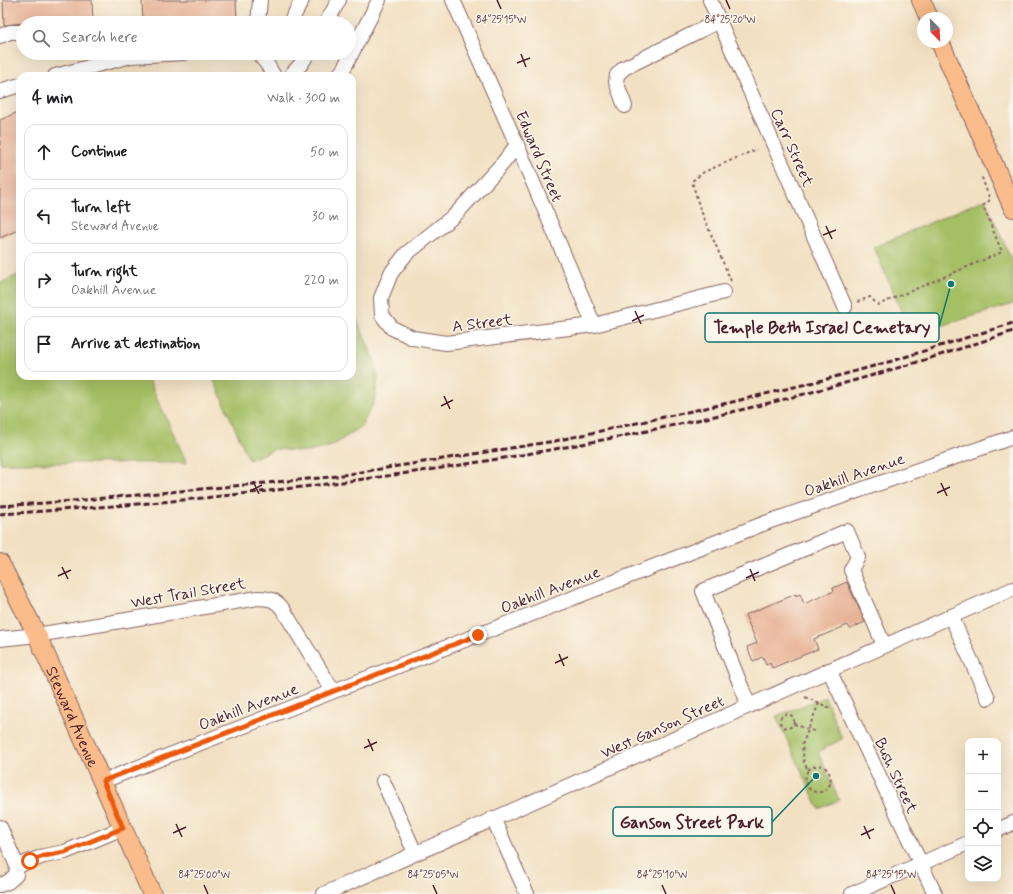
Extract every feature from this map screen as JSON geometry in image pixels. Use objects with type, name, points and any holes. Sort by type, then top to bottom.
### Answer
[{"type":"main road","points":[[922,0],[927,12]]},
{"type":"main road","points":[[943,48],[1013,208]]},
{"type":"main road","name":"Steward Avenue","points":[[0,563],[37,635],[152,894]]},
{"type":"street","points":[[259,16],[260,0]]},
{"type":"street","points":[[294,16],[302,0]]},
{"type":"street","points":[[330,16],[339,0]]},
{"type":"street","points":[[356,45],[379,0]]},
{"type":"street","name":"Edward Street","points":[[453,0],[594,326]]},
{"type":"street","name":"Carr Street","points":[[710,0],[844,308]]},
{"type":"street","points":[[625,106],[616,82],[617,75],[624,68],[719,21]]},
{"type":"street","points":[[0,36],[10,32],[16,32]]},
{"type":"street","points":[[70,72],[116,60]]},
{"type":"street","points":[[267,60],[272,72]]},
{"type":"street","points":[[294,72],[304,60]]},
{"type":"street","points":[[341,72],[348,60]]},
{"type":"street","points":[[0,91],[16,86]]},
{"type":"street","name":"A Street","points":[[517,145],[485,183],[455,215],[406,254],[391,273],[381,298],[382,315],[392,328],[413,338],[446,343],[594,326],[724,292]]},
{"type":"street","name":"Oakhill Avenue","points":[[103,781],[768,522],[1013,437]]},
{"type":"street","points":[[749,706],[703,591],[847,531],[858,557],[851,570],[884,645]]},
{"type":"street","name":"West Ganson Street","points":[[324,894],[1013,589]]},
{"type":"street","name":"West Trail Street","points":[[0,639],[37,635],[258,598],[269,598],[278,603],[284,611],[333,691]]},
{"type":"street","points":[[952,616],[988,698]]},
{"type":"street","name":"Bush Street","points":[[829,670],[935,894]]},
{"type":"street","points":[[383,781],[416,853]]},
{"type":"street","points":[[493,818],[528,894]]},
{"type":"street","points":[[1001,829],[1013,823]]},
{"type":"street","points":[[0,827],[17,866],[16,875],[8,882],[0,885]]},
{"type":"street","points":[[17,866],[44,856],[65,852],[123,828]]},
{"type":"street","points":[[852,894],[965,844]]},
{"type":"path","points":[[724,292],[732,284],[700,206],[692,181],[704,172],[757,149]]},
{"type":"path","points":[[844,308],[870,297],[878,305],[1002,252],[983,206],[990,200],[979,171]]},
{"type":"path","points":[[805,697],[832,709]]},
{"type":"path","points":[[808,770],[815,766],[824,767],[827,769],[831,777],[829,785],[826,789],[818,792],[810,790],[805,782],[808,770],[804,762],[802,745],[819,703]]},
{"type":"path","points":[[786,714],[790,715],[793,717],[794,724],[788,728],[784,727],[781,723],[781,718],[786,714]]},
{"type":"path","points":[[794,724],[816,732]]},
{"type":"green space","points":[[985,199],[1013,264],[1013,304],[911,335],[874,247]]},
{"type":"green space","points":[[16,276],[16,380],[149,380],[187,463],[0,463],[0,283]]},
{"type":"green space","points":[[356,317],[374,359],[378,379],[374,403],[361,427],[332,446],[308,452],[275,449],[249,460],[214,380],[356,380]]},
{"type":"green space","points":[[825,697],[842,739],[818,752],[839,800],[819,809],[776,716]]},
{"type":"building","points":[[3,0],[92,0],[93,16],[16,16],[16,24],[4,25]]},
{"type":"building","points":[[142,0],[236,0],[237,16],[143,16]]},
{"type":"building","points":[[16,113],[16,231],[0,238],[0,120]]},
{"type":"building","points":[[847,582],[865,622],[850,629],[848,625],[814,639],[818,649],[772,668],[770,663],[766,665],[763,657],[753,661],[747,647],[757,643],[745,615],[796,594],[796,596],[800,594],[804,604],[834,591],[833,588]]},
{"type":"railway","points":[[0,506],[73,501],[330,477],[555,441],[728,403],[827,379],[892,361],[1013,323]]},
{"type":"railway","points":[[0,514],[139,504],[222,496],[423,471],[523,455],[622,436],[820,390],[917,362],[1013,331]]},
{"type":"place","name":"Temple Beth Israel Cemetary","points":[[951,284]]},
{"type":"place","name":"Ganson Street Park","points":[[816,776]]},
{"type":"route","points":[[30,861],[44,856],[65,852],[123,828],[103,781],[478,635]]}]
